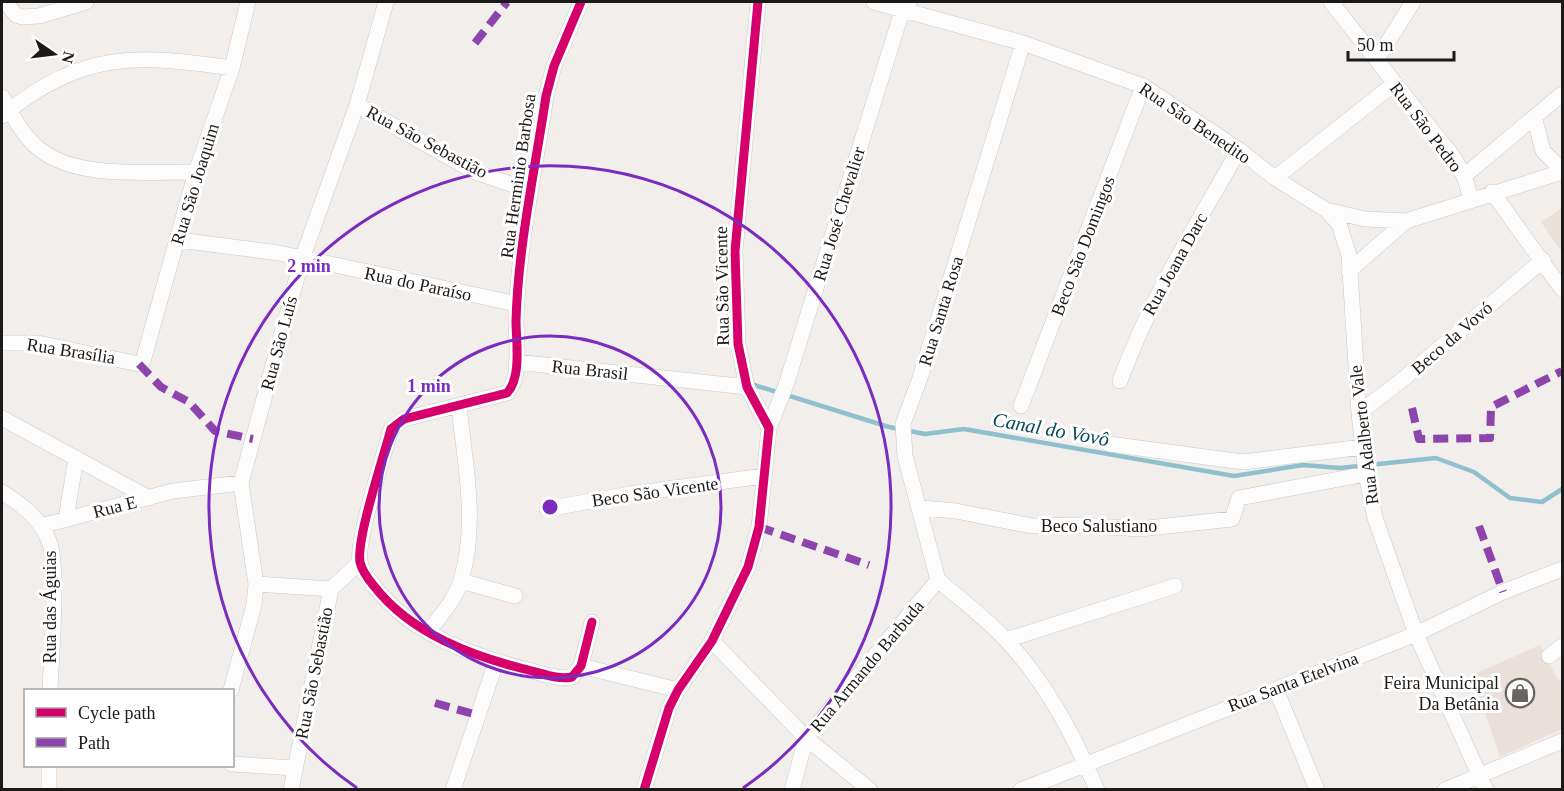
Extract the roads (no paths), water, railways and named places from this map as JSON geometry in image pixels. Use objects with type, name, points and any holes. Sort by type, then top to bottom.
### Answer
[{"type":"street","points":[[5,2],[16,15],[30,18],[86,2]]},
{"type":"street","name":"Rua São Joaquim","points":[[139,363],[145,359],[196,172],[232,68],[248,2]]},
{"type":"street","name":"Rua São Luís","points":[[231,689],[254,605],[256,584],[241,483],[302,259],[357,105],[386,2]]},
{"type":"street","name":"Rua Herminio Barbosa","points":[[516,362],[517,304],[546,96],[561,48],[581,2]]},
{"type":"street","name":"Rua São Vicente","points":[[758,2],[735,251],[738,344],[746,383],[769,428]]},
{"type":"street","name":"Rua São Benedito","points":[[874,2],[906,5],[1023,43],[1143,86],[1239,150],[1275,178],[1326,210],[1365,219],[1406,221]]},
{"type":"street","name":"Rua São Pedro","points":[[1331,2],[1454,158],[1464,176],[1471,198]]},
{"type":"street","points":[[1377,59],[1413,2]]},
{"type":"street","name":"Rua José Chevalier","points":[[769,428],[785,387],[906,5]]},
{"type":"street","name":"Rua Santa Rosa","points":[[938,580],[921,508],[905,456],[903,429],[1023,43]]},
{"type":"street","points":[[196,172],[98,170],[57,161],[38,148],[4,108],[75,70],[134,58],[166,59],[232,68]]},
{"type":"street","points":[[1275,178],[1394,84]]},
{"type":"street","name":"Beco São Domingos","points":[[1022,406],[1143,86]]},
{"type":"street","points":[[1464,176],[1563,94]]},
{"type":"street","name":"Rua São Sebastião","points":[[357,105],[474,172],[531,191]]},
{"type":"street","points":[[1534,120],[1542,151],[1563,171]]},
{"type":"street","name":"Rua Joana Darc","points":[[1120,381],[1136,337],[1155,300],[1239,150]]},
{"type":"street","name":"Rua São Benedito","points":[[1349,271],[1406,221],[1471,198],[1563,171]]},
{"type":"street","points":[[1492,192],[1560,280]]},
{"type":"street","name":"Rua Adalberto Vale","points":[[1326,210],[1339,224],[1344,234],[1364,462],[1389,564],[1416,634],[1486,789]]},
{"type":"street","name":"Rua do Paraíso","points":[[178,240],[279,253],[517,304]]},
{"type":"street","name":"Beco da Vovó","points":[[1359,413],[1402,380],[1543,260]]},
{"type":"street","name":"Rua Brasília","points":[[2,342],[38,343],[139,363]]},
{"type":"street","points":[[516,362],[514,381],[507,393],[459,407],[404,419],[391,429],[363,536],[360,562],[366,576],[384,600],[406,618],[496,662],[566,679],[577,674],[581,666],[592,622]]},
{"type":"street","name":"Rua Brasil","points":[[516,362],[746,383]]},
{"type":"street","points":[[429,631],[453,599],[461,581],[467,550],[469,496],[459,407]]},
{"type":"street","points":[[2,418],[149,498]]},
{"type":"street","points":[[644,789],[669,708],[678,690],[712,641],[748,567],[759,527],[769,428]]},
{"type":"street","points":[[1109,444],[1230,462],[1364,462]]},
{"type":"street","points":[[66,519],[76,458]]},
{"type":"street","name":"Beco Salustiano","points":[[921,508],[956,510],[1032,526],[1139,529],[1232,519],[1235,517],[1235,502],[1239,498],[1364,462]]},
{"type":"street","name":"Beco São Vicente","points":[[547,509],[630,494],[764,476]]},
{"type":"street","name":"Rua E","points":[[41,526],[173,491],[241,483]]},
{"type":"street","points":[[2,492],[24,506],[41,526]]},
{"type":"street","name":"Rua das Águias","points":[[41,526],[50,543],[53,564],[50,689]]},
{"type":"street","name":"Rua São Sebastião","points":[[291,789],[331,589],[360,562]]},
{"type":"street","name":"Rua Santa Etelvina","points":[[1022,789],[1416,634],[1503,592],[1563,569]]},
{"type":"street","points":[[938,580],[1006,640],[1045,688],[1086,763],[1097,789]]},
{"type":"street","name":"Rua Armando Barbuda","points":[[792,789],[806,738],[938,580]]},
{"type":"street","points":[[461,581],[515,596]]},
{"type":"street","points":[[256,584],[331,589]]},
{"type":"street","points":[[1006,640],[1175,586]]},
{"type":"street","points":[[712,641],[806,738],[870,789]]},
{"type":"street","points":[[1549,656],[1563,646]]},
{"type":"street","points":[[453,789],[496,662]]},
{"type":"street","points":[[581,666],[678,690]]},
{"type":"street","points":[[1276,689],[1317,789]]},
{"type":"street","points":[[1445,789],[1563,741]]},
{"type":"street","points":[[234,764],[295,768]]},
{"type":"street","points":[[49,767],[49,789]]},
{"type":"waterway","name":"Canal do Vovô","points":[[751,384],[889,427],[925,434],[964,429],[1234,476],[1303,465],[1340,468],[1436,458],[1474,472],[1510,498],[1542,502],[1562,489]]},
{"type":"place","name":"Feira Municipal Da Betânia","points":[[1520,693]]}]
